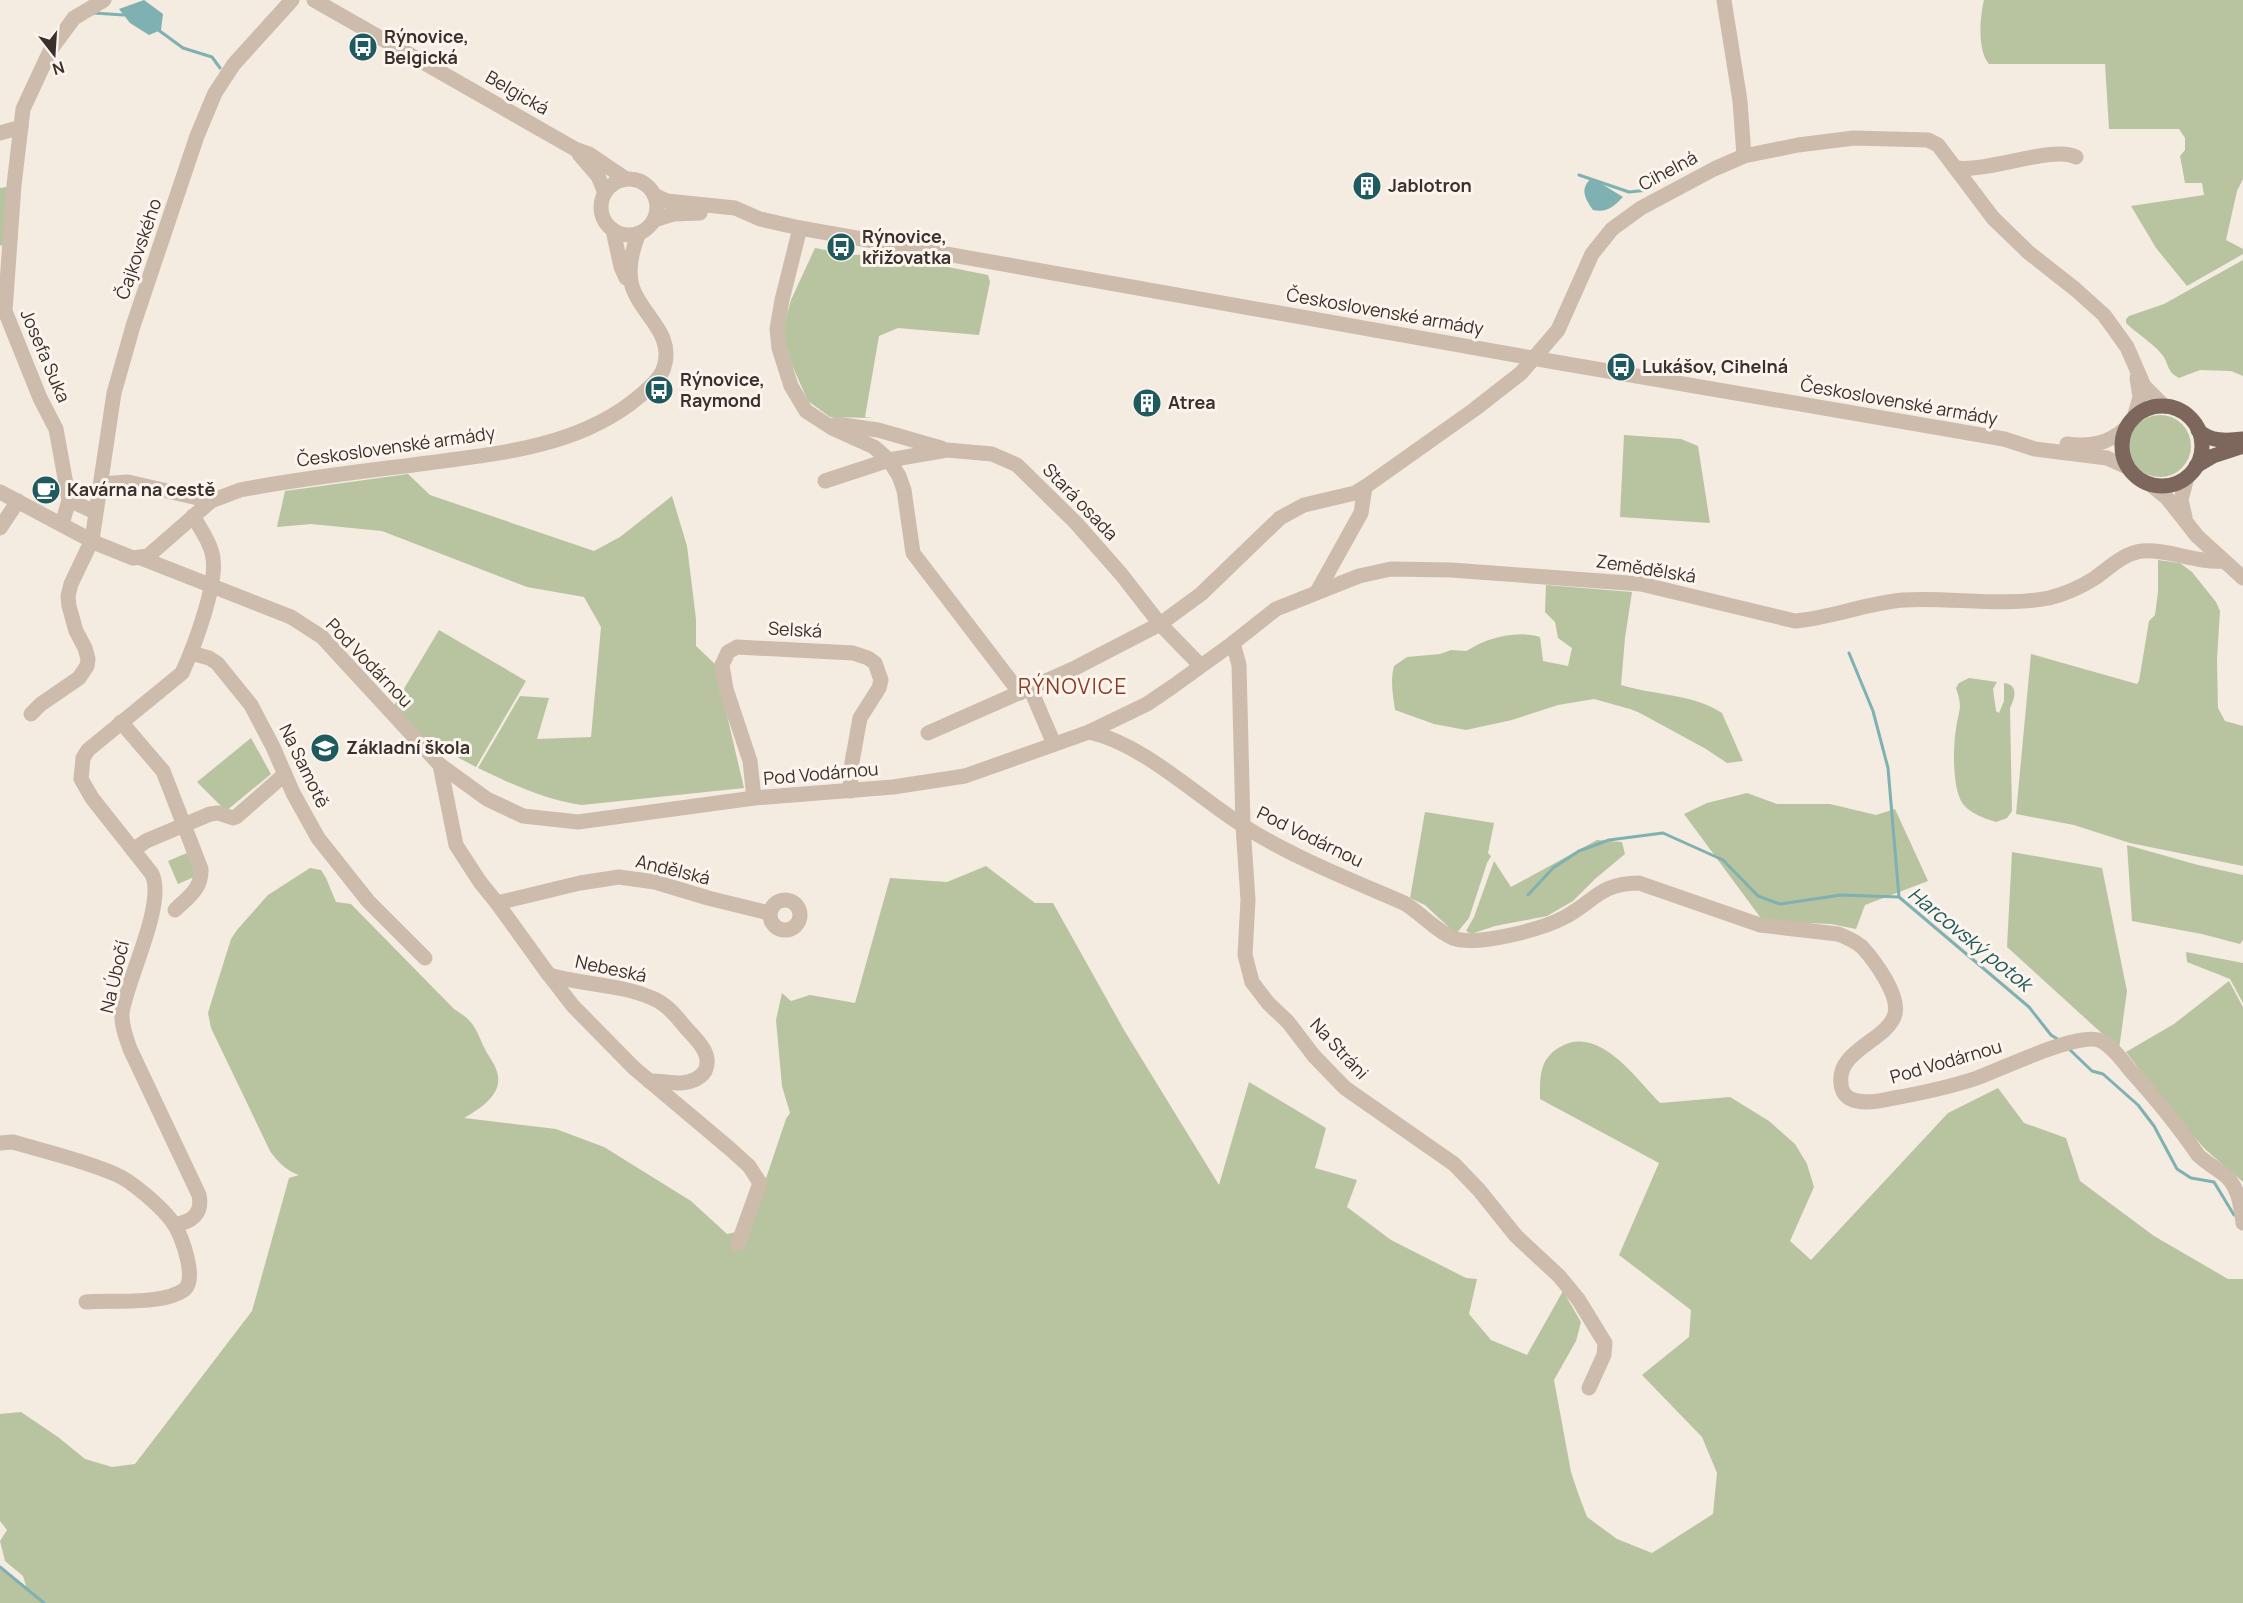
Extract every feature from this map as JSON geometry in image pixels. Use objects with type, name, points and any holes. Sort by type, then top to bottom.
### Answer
[{"type":"main road","name":"Československé armády","points":[[2130,423],[2148,409],[2164,406]]},
{"type":"main road","points":[[2164,406],[2184,413],[2204,435],[2228,441],[2243,439]]},
{"type":"main road","points":[[2127,467],[2122,448],[2130,423]]},
{"type":"main road","points":[[2192,472],[2202,448],[2198,430]]},
{"type":"main road","points":[[2151,485],[2170,485],[2213,456],[2243,446]]},
{"type":"main road","name":"Československé armády","points":[[2127,467],[2133,475],[2151,485]]},
{"type":"street","name":"Josefa Suka","points":[[62,524],[69,500],[56,429],[40,398],[5,311],[23,109],[51,50],[74,18],[104,0]]},
{"type":"street","name":"Čajkovského","points":[[36,709],[79,678],[87,666],[85,648],[75,631],[68,596],[71,584],[92,540],[114,393],[133,326],[197,136],[215,93],[234,64],[292,0]]},
{"type":"street","name":"Belgická","points":[[314,0],[575,149],[637,177]]},
{"type":"street","points":[[1724,0],[1740,101],[1744,156]]},
{"type":"street","points":[[0,133],[21,127]]},
{"type":"street","name":"Cihelná","points":[[1532,358],[1558,330],[1592,254],[1612,229],[1641,208],[1714,169],[1744,156],[1798,144],[1854,138],[1928,140],[1938,145],[1993,218],[2028,252],[2104,315],[2127,347],[2148,391],[2164,406]]},
{"type":"street","name":"Belgická","points":[[575,149],[598,176],[604,193]]},
{"type":"street","points":[[1957,168],[1992,166],[2062,153],[2076,157]]},
{"type":"street","points":[[637,177],[654,195],[657,207],[654,220],[645,230],[626,235],[613,230],[608,225],[601,206],[604,193],[614,183],[637,177]]},
{"type":"street","name":"Československé armády","points":[[654,195],[667,201],[735,208],[760,219]]},
{"type":"street","name":"Československé armády","points":[[654,220],[687,212],[760,219],[1532,358],[2004,439],[2084,446],[2105,442],[2130,423]]},
{"type":"street","points":[[800,228],[777,329],[779,348],[791,386],[806,411],[832,428],[873,447],[889,460],[904,490],[913,553],[1025,691],[1054,744]]},
{"type":"street","points":[[613,230],[623,273],[632,285]]},
{"type":"street","name":"Československé armády","points":[[141,558],[155,550],[211,501],[240,490],[497,453],[537,445],[585,430],[628,406],[648,389],[663,370],[667,350],[663,337],[632,285],[630,258],[639,233]]},
{"type":"street","points":[[928,733],[1075,668],[1160,624],[1201,594],[1280,518],[1304,505],[1355,494],[1475,409],[1521,372],[1532,358]]},
{"type":"street","points":[[2130,423],[2140,397],[2135,366]]},
{"type":"street","name":"Stará osada","points":[[820,420],[837,425],[878,430],[947,450],[992,454],[1017,465],[1076,523],[1160,624],[1200,665]]},
{"type":"street","name":"Československé armády","points":[[2004,439],[2035,449],[2107,458],[2127,467]]},
{"type":"street","name":"Stará osada","points":[[825,481],[889,460],[947,450]]},
{"type":"street","points":[[2186,522],[2181,500],[2192,472]]},
{"type":"street","points":[[101,484],[128,482],[211,501]]},
{"type":"street","name":"Československé armády","points":[[2151,485],[2167,498],[2223,561],[2243,578]]},
{"type":"street","points":[[1317,592],[1361,513],[1365,487]]},
{"type":"street","points":[[0,492],[92,540],[127,556],[141,558]]},
{"type":"street","points":[[69,500],[95,512]]},
{"type":"street","points":[[0,528],[18,501]]},
{"type":"street","name":"Na Úbočí","points":[[174,1224],[188,1222],[195,1217],[201,1203],[124,1033],[122,1013],[152,913],[155,892],[152,874],[92,798],[81,779],[83,758],[88,750],[182,673],[191,653],[213,584],[214,568],[213,553],[193,516]]},
{"type":"street","name":"Zemědělská","points":[[1089,732],[1147,704],[1233,643],[1276,609],[1359,576],[1391,569],[1451,570],[1641,584],[1667,588],[1795,621],[1812,619],[1868,604],[1904,600],[2021,602],[2050,597],[2075,589],[2126,556],[2139,552],[2152,551],[2209,562],[2223,561]]},
{"type":"street","name":"Pod Vodárnou","points":[[141,558],[291,616],[322,637],[440,765],[487,799],[523,816],[578,822],[754,798],[942,781],[965,776],[1089,732],[1103,735],[1136,751],[1243,826],[1312,862],[1404,903],[1424,916],[1441,932],[1455,939],[1473,941],[1544,927],[1565,917],[1610,886],[1624,883],[1639,883],[1760,925],[1838,934],[1861,946],[1880,971],[1895,1004],[1895,1014],[1891,1021],[1846,1063],[1841,1072],[1840,1080],[1846,1096],[1862,1101],[1881,1101],[1919,1094],[1976,1078],[2072,1041],[2091,1038],[2102,1041],[2165,1110],[2199,1156],[2228,1179],[2238,1193],[2243,1223]]},
{"type":"street","name":"Na Stráni","points":[[1233,643],[1239,665],[1243,826],[1248,900],[1245,955],[1252,982],[1268,1003],[1288,1022],[1314,1056],[1345,1088],[1454,1164],[1479,1190],[1516,1236],[1559,1276],[1578,1299],[1605,1343],[1604,1355],[1589,1388]]},
{"type":"street","name":"Selská","points":[[754,798],[750,761],[726,689],[722,665],[728,652],[738,647],[852,653],[875,663],[881,680],[879,688],[860,718],[852,762],[850,791]]},
{"type":"street","name":"Na Samotě","points":[[191,653],[217,663],[251,705],[318,838],[368,901],[425,958]]},
{"type":"street","points":[[121,722],[163,771],[201,869],[198,888],[175,910]]},
{"type":"street","name":"Nebeská","points":[[440,765],[456,845],[480,882],[549,975],[573,1006],[649,1081],[679,1103],[704,1128],[749,1166],[760,1183],[738,1244]]},
{"type":"street","points":[[133,850],[146,841],[213,813],[236,817],[285,774]]},
{"type":"street","name":"Andělská","points":[[497,903],[580,883],[619,878],[655,882],[770,913]]},
{"type":"street","name":"Nebeská","points":[[549,975],[624,989],[654,998],[672,1010],[701,1045],[707,1056],[708,1065],[702,1075],[693,1081],[681,1083],[649,1081]]},
{"type":"street","points":[[0,1143],[13,1142],[115,1174],[141,1191],[174,1224],[191,1273],[187,1287],[179,1293],[148,1300],[86,1302]]},
{"type":"green space","points":[[1984,0],[2243,0],[2243,179],[2237,191],[2226,240],[2243,249],[2243,254],[2187,286],[2156,248],[2131,206],[2204,195],[2202,183],[2185,183],[2180,156],[2185,150],[2185,138],[2179,129],[2109,129],[2105,64],[1989,64],[1981,42],[1981,15]]},
{"type":"green space","points":[[7,187],[4,244],[0,246],[0,188]]},
{"type":"green space","points":[[815,248],[852,255],[882,254],[988,275],[990,282],[979,335],[898,328],[879,336],[865,417],[872,418],[830,417],[808,401],[792,365],[782,333],[791,300]]},
{"type":"green space","points":[[2243,260],[2243,376],[2231,371],[2200,370],[2179,378],[2171,372],[2158,350],[2126,323],[2126,319],[2164,304]]},
{"type":"green space","points":[[2160,415],[2172,417],[2182,424],[2189,434],[2191,446],[2189,458],[2182,468],[2172,475],[2160,477],[2148,475],[2138,468],[2131,458],[2129,446],[2131,434],[2138,424],[2148,417]]},
{"type":"green space","points":[[1624,435],[1681,439],[1698,446],[1710,523],[1620,517]]},
{"type":"green space","points":[[408,474],[430,495],[594,551],[620,537],[672,496],[687,546],[696,619],[696,646],[715,664],[744,788],[582,805],[542,795],[478,768],[520,696],[549,698],[537,739],[591,737],[601,627],[584,597],[527,587],[382,531],[311,524],[277,527],[285,491]]},
{"type":"green space","points":[[2158,560],[2180,563],[2192,572],[2216,602],[2220,611],[2217,659],[2218,708],[2225,721],[2243,726],[2243,866],[2130,843],[2074,825],[2016,814],[2031,654],[2137,684],[2149,621],[2155,615]]},
{"type":"green space","points":[[1546,585],[1632,592],[1621,685],[1686,698],[1722,713],[1743,761],[1727,763],[1640,713],[1594,699],[1558,705],[1512,720],[1466,730],[1434,724],[1395,710],[1392,683],[1394,666],[1407,657],[1440,654],[1451,650],[1466,651],[1493,639],[1526,634],[1540,637],[1543,661],[1568,666],[1572,648],[1558,638],[1555,622],[1545,612]]},
{"type":"green space","points":[[439,630],[526,681],[476,767],[429,742],[393,707]]},
{"type":"green space","points":[[1969,678],[1997,682],[1993,689],[1996,711],[1999,713],[2004,701],[2004,683],[2014,689],[2010,708],[2012,811],[2007,818],[1996,822],[1966,807],[1959,797],[1957,788],[1954,746],[1960,705],[1956,688],[1959,683]]},
{"type":"green space","points":[[251,738],[271,774],[226,811],[197,782]]},
{"type":"green space","points":[[1747,793],[1777,804],[1830,804],[1876,815],[1895,809],[1928,881],[1865,905],[1856,929],[1831,924],[1763,921],[1684,814],[1707,803]]},
{"type":"green space","points":[[1425,812],[1494,823],[1488,853],[1491,856],[1469,918],[1456,934],[1425,905],[1410,898]]},
{"type":"green space","points":[[1597,840],[1622,842],[1625,854],[1573,901],[1547,916],[1495,926],[1471,934],[1466,931],[1474,917],[1494,861],[1511,887]]},
{"type":"green space","points":[[2127,845],[2243,875],[2243,940],[2240,944],[2202,934],[2132,921]]},
{"type":"green space","points":[[2012,852],[2102,868],[2127,991],[2119,1049],[2007,947]]},
{"type":"green space","points":[[187,853],[196,876],[178,884],[168,861]]},
{"type":"green space","points":[[986,866],[1035,903],[1053,903],[1124,1030],[1219,1185],[1249,1082],[1326,1128],[1315,1168],[1357,1180],[1347,1207],[1391,1240],[1466,1278],[1477,1279],[1469,1314],[1491,1340],[1527,1355],[1563,1291],[1581,1322],[1576,1341],[1554,1380],[1571,1472],[1578,1493],[1587,1517],[1617,1539],[1652,1553],[1713,1514],[1717,1473],[1702,1437],[1642,1375],[1689,1337],[1691,1310],[1619,1255],[1659,1163],[1540,1099],[1542,1069],[1548,1057],[1560,1047],[1575,1042],[1589,1043],[1616,1057],[1660,1103],[1730,1097],[1769,1121],[1795,1144],[1807,1164],[1814,1187],[1790,1241],[1811,1260],[1948,1113],[1998,1088],[2024,1123],[2066,1138],[2080,1181],[2154,1236],[2228,1279],[2243,1279],[2243,1603],[0,1603],[0,1569],[27,1589],[23,1576],[5,1561],[0,1541],[7,1530],[0,1521],[0,1414],[21,1412],[85,1459],[112,1467],[135,1464],[252,1311],[289,1178],[299,1175],[282,1165],[270,1151],[211,1028],[208,1013],[231,939],[268,895],[310,868],[321,870],[336,902],[351,904],[454,1009],[471,1023],[495,1067],[498,1085],[490,1099],[478,1110],[464,1118],[556,1129],[604,1147],[691,1201],[727,1234],[749,1229],[790,1113],[782,1086],[776,1020],[782,993],[791,1001],[810,995],[855,1003],[890,878],[947,882]]},
{"type":"green space","points":[[2186,952],[2243,963],[2243,1003],[2230,979],[2187,962]]},
{"type":"green space","points":[[2229,981],[2243,1007],[2243,1182],[2206,1150],[2176,1117],[2126,1052],[2174,1024]]},
{"type":"water","points":[[144,0],[163,14],[161,30],[149,35],[130,23],[119,9]]},
{"type":"water","points":[[1592,178],[1623,197],[1610,208],[1602,211],[1593,210],[1584,190]]},
{"type":"waterway","points":[[94,13],[124,15]]},
{"type":"waterway","points":[[157,29],[183,48],[212,57],[220,68]]},
{"type":"waterway","points":[[1579,175],[1629,192],[1648,190]]},
{"type":"waterway","points":[[1849,653],[1873,711],[1888,768],[1899,897]]},
{"type":"waterway","name":"Harcovský potok","points":[[1528,895],[1553,868],[1579,851],[1609,840],[1663,833],[1723,860],[1758,896],[1780,904],[1841,895],[1899,897],[2029,1007],[2051,1035],[2059,1040]]},
{"type":"waterway","name":"Harcovský potok","points":[[2068,1048],[2092,1071],[2103,1074],[2138,1105],[2154,1126],[2177,1169],[2191,1178],[2214,1182],[2234,1215]]},
{"type":"waterway","points":[[0,1567],[44,1603]]},
{"type":"place","name":"Rýnovice, Belgická","points":[[363,47]]},
{"type":"place","name":"Jablotron","points":[[1367,186]]},
{"type":"place","name":"Rýnovice, křižovatka","points":[[841,247]]},
{"type":"place","name":"Lukášov, Cihelná","points":[[1621,367]]},
{"type":"place","name":"Rýnovice, Raymond","points":[[659,390]]},
{"type":"place","name":"Atrea","points":[[1147,403]]},
{"type":"place","name":"Kavárna na cestě","points":[[46,490]]},
{"type":"place","name":"Základní škola","points":[[325,748]]},
{"type":"district","name":"RÝNOVICE","points":[[1073,687]]}]
